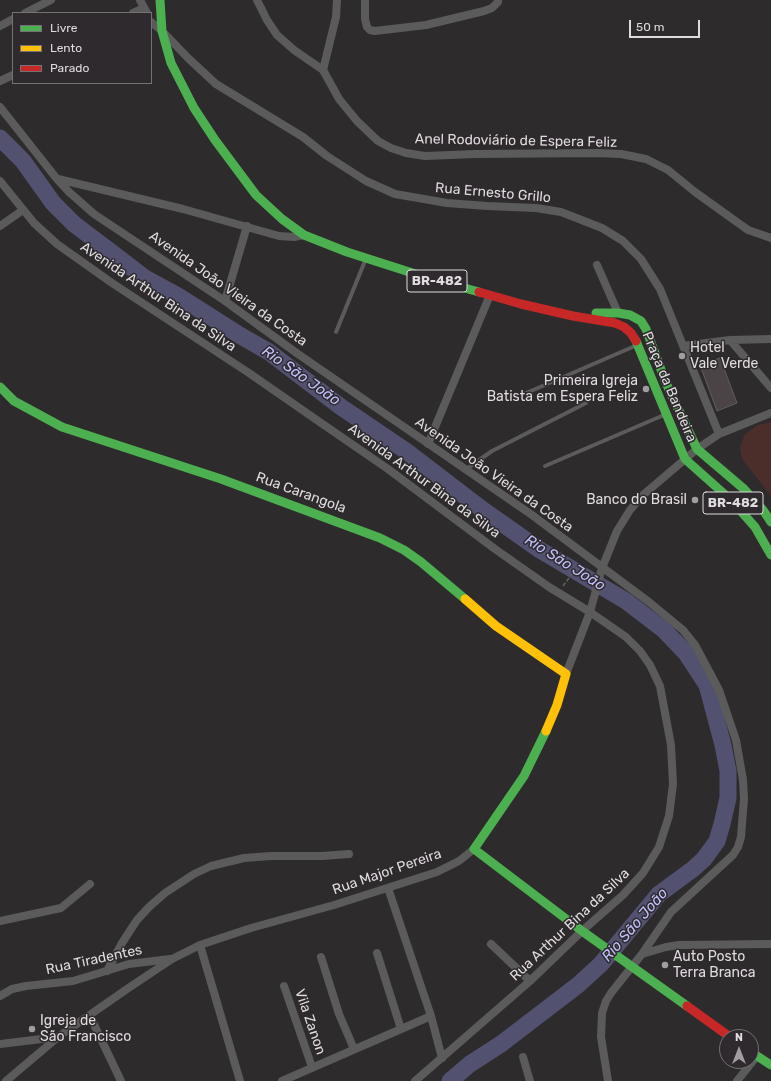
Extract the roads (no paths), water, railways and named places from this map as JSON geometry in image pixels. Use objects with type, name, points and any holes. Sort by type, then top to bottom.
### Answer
[{"type":"main road","name":"BR-482","points":[[160,0],[162,31],[171,63],[194,108],[215,140],[256,196],[282,219],[304,235],[347,252],[425,277],[573,316]]},
{"type":"main road","name":"Praça da Bandeira","points":[[573,316],[606,312],[618,313],[630,315],[641,322],[646,329],[666,383],[697,449]]},
{"type":"main road","name":"Praça da Bandeira","points":[[573,316],[619,324],[631,333],[638,345],[685,459]]},
{"type":"main road","name":"Rua Carangola","points":[[0,387],[14,401],[62,427],[229,482],[380,538],[404,550],[421,562],[496,626],[566,674]]},
{"type":"main road","name":"BR-482","points":[[697,449],[744,489],[763,510],[771,522]]},
{"type":"main road","name":"BR-482","points":[[685,459],[731,500],[755,527],[771,555]]},
{"type":"main road","name":"Rua Major Pereira","points":[[474,849],[524,776],[539,748],[557,705],[566,674]]},
{"type":"main road","points":[[474,849],[582,931],[719,1029]]},
{"type":"main road","points":[[759,1057],[771,1065]]},
{"type":"street","points":[[27,12],[51,0]]},
{"type":"street","points":[[257,0],[267,20],[277,35],[294,50],[323,70],[336,17],[338,0]]},
{"type":"street","points":[[365,0],[365,19],[367,27],[370,30],[375,31],[426,25],[484,11],[492,8],[498,0]]},
{"type":"street","points":[[135,12],[144,7]]},
{"type":"street","points":[[0,26],[12,20]]},
{"type":"street","name":"Rua Ernesto Grillo","points":[[152,23],[216,84],[303,137],[327,156],[366,181],[395,194],[447,203],[536,208],[561,212],[602,228],[623,241],[641,259],[660,289],[719,434]]},
{"type":"street","name":"Anel Rodoviário de Espera Feliz","points":[[323,70],[339,99],[357,121],[378,141],[391,148],[406,153],[425,156],[597,153],[621,154],[646,159],[668,170],[695,192],[748,230],[771,238]]},
{"type":"street","points":[[0,81],[12,75]]},
{"type":"street","name":"Avenida João Vieira da Costa","points":[[0,107],[57,179],[94,214],[225,301],[298,354],[532,515],[601,571],[649,602],[683,630],[695,645],[719,690],[736,740],[743,780],[744,799],[741,837],[733,855],[671,912],[642,954],[630,964],[606,1001],[602,1013],[601,1037],[608,1081]]},
{"type":"street","points":[[57,179],[184,209],[286,237],[304,235]]},
{"type":"street","name":"Avenida Arthur Bina da Silva","points":[[0,181],[34,223],[56,244],[112,284],[292,403],[388,469],[537,578],[590,612]]},
{"type":"street","points":[[0,226],[23,210]]},
{"type":"street","points":[[225,301],[247,226]]},
{"type":"street","points":[[597,265],[618,313]]},
{"type":"street","points":[[428,444],[490,295]]},
{"type":"street","points":[[683,346],[730,340],[771,338]]},
{"type":"street","points":[[730,340],[771,388]]},
{"type":"street","points":[[697,449],[719,434],[771,412]]},
{"type":"street","name":"Rua Major Pereira","points":[[566,674],[590,612],[601,571],[617,531],[630,510],[643,495],[697,449]]},
{"type":"street","name":"Rua Arthur Bina da Silva","points":[[415,1081],[530,981],[582,931],[623,895],[643,873],[659,848],[669,816],[673,784],[670,745],[660,686],[650,665],[626,637],[590,612]]},
{"type":"street","name":"Rua Major Pereira","points":[[6,1081],[58,1037],[172,959],[200,945],[251,928],[437,872],[459,861],[474,849]]},
{"type":"street","points":[[108,971],[122,943],[137,920],[165,893],[194,874],[211,866],[244,858],[349,854]]},
{"type":"street","points":[[0,921],[61,908],[90,884]]},
{"type":"street","points":[[388,888],[431,1016],[442,1058]]},
{"type":"street","points":[[491,944],[530,981]]},
{"type":"street","points":[[642,954],[666,947],[680,945],[771,944]]},
{"type":"street","points":[[200,945],[240,1081]]},
{"type":"street","points":[[377,953],[401,1029]]},
{"type":"street","points":[[321,957],[339,1014],[354,1049]]},
{"type":"street","name":"Rua Tiradentes","points":[[0,996],[12,989],[73,981],[129,964],[172,959]]},
{"type":"street","name":"Vila Zanon","points":[[284,986],[312,1067]]},
{"type":"street","points":[[90,1016],[121,1081]]},
{"type":"street","points":[[282,1081],[431,1016]]},
{"type":"street","points":[[0,1044],[58,1037]]},
{"type":"street","points":[[523,1057],[530,1081]]},
{"type":"street","points":[[737,1081],[745,1069]]},
{"type":"lane","points":[[336,332],[366,258]]},
{"type":"lane","points":[[524,394],[638,345]]},
{"type":"lane","points":[[465,470],[492,451],[586,403]]},
{"type":"lane","points":[[545,466],[666,414]]},
{"type":"waterway","name":"Rio São João","points":[[0,138],[23,161],[53,203],[74,224],[145,278],[178,296],[269,352],[341,407],[406,451],[483,510],[540,550],[626,601],[664,630],[686,653],[707,685],[723,745],[728,771],[728,798],[717,841],[704,859],[659,894],[601,964],[578,985],[501,1044],[470,1064],[450,1081]]},
{"type":"place","name":"Hotel Vale Verde","points":[[682,356]]},
{"type":"place","name":"Primeira Igreja Batista em Espera Feliz","points":[[646,389]]},
{"type":"place","name":"Banco do Brasil","points":[[695,500]]},
{"type":"place","name":"Auto Posto Terra Branca","points":[[665,965]]},
{"type":"place","name":"Igreja de São Francisco","points":[[32,1029]]}]
